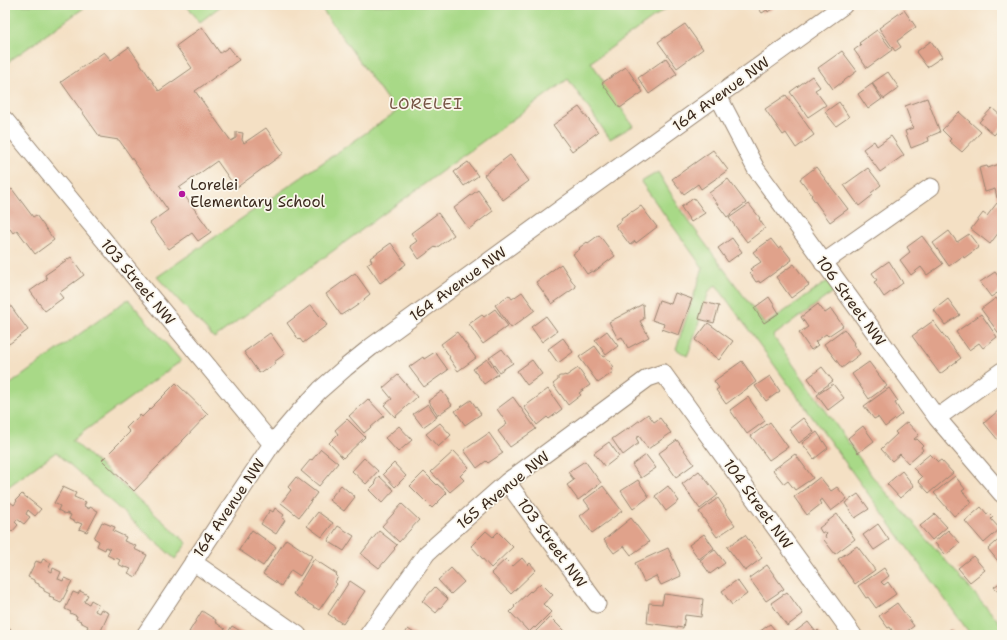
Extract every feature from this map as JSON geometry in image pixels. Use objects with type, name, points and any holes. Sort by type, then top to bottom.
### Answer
[{"type":"street","name":"164 Avenue NW","points":[[145,635],[272,444],[320,390],[351,364],[576,198],[844,5]]},
{"type":"street","name":"106 Street NW","points":[[718,96],[756,169],[823,263],[937,418],[1002,494]]},
{"type":"street","name":"103 Street NW","points":[[5,120],[272,444]]},
{"type":"street","points":[[823,263],[931,187]]},
{"type":"street","points":[[937,418],[1002,371]]},
{"type":"street","name":"165 Avenue NW","points":[[368,635],[427,553],[507,482],[648,378],[663,373]]},
{"type":"street","name":"104 Street NW","points":[[663,373],[853,635]]},
{"type":"street","name":"103 Street NW","points":[[507,482],[597,604]]},
{"type":"street","points":[[193,562],[298,635]]},
{"type":"green space","points":[[5,5],[88,5],[5,64]]},
{"type":"green space","points":[[186,5],[222,5],[200,22]]},
{"type":"green space","points":[[319,5],[671,5],[591,62],[633,126],[610,139],[568,79],[214,338],[157,277],[396,112]]},
{"type":"green space","points":[[658,172],[682,212],[765,325],[829,280],[836,290],[773,336],[872,476],[1002,625],[1002,635],[971,635],[716,285],[709,291],[687,356],[676,349],[703,268],[641,182]]},
{"type":"green space","points":[[128,299],[181,361],[72,440],[187,543],[175,559],[56,452],[5,489],[5,388]]},
{"type":"building","points":[[756,5],[777,5],[768,12],[767,10],[762,13]]},
{"type":"building","points":[[904,10],[916,27],[897,41],[901,47],[895,51],[879,28]]},
{"type":"building","points":[[685,24],[703,49],[677,68],[658,42]]},
{"type":"building","name":"Lorelei Elementary School","points":[[202,27],[220,53],[229,47],[239,60],[195,91],[231,141],[236,138],[236,132],[243,133],[242,140],[244,143],[266,128],[284,153],[236,188],[217,161],[179,188],[211,232],[198,241],[192,233],[169,249],[150,223],[168,210],[119,140],[100,137],[61,82],[104,52],[111,60],[129,47],[159,91],[192,68],[176,46]]},
{"type":"building","points":[[877,30],[892,50],[867,68],[854,50],[861,45],[859,43]]},
{"type":"building","points":[[931,41],[942,57],[927,67],[916,52]]},
{"type":"building","points":[[842,51],[857,71],[833,89],[818,68]]},
{"type":"building","points":[[666,58],[677,74],[649,94],[638,78]]},
{"type":"building","points":[[626,67],[643,92],[620,108],[602,83]]},
{"type":"building","points":[[888,72],[899,88],[884,99],[872,83]]},
{"type":"building","points":[[812,76],[820,87],[815,90],[826,105],[808,117],[790,92]]},
{"type":"building","points":[[872,84],[882,99],[868,109],[858,94]]},
{"type":"building","points":[[786,95],[814,135],[796,148],[786,133],[783,135],[765,109]]},
{"type":"building","points":[[927,98],[940,132],[928,137],[929,141],[911,148],[905,131],[913,128],[905,106]]},
{"type":"building","points":[[839,102],[849,117],[836,126],[825,112]]},
{"type":"building","points":[[579,107],[598,132],[572,151],[553,125]]},
{"type":"building","points":[[992,108],[1002,117],[1002,126],[994,135],[979,122]]},
{"type":"building","points":[[959,112],[981,132],[962,152],[949,141],[951,139],[942,130]]},
{"type":"building","points":[[891,136],[904,155],[880,172],[863,149],[874,141],[877,146]]},
{"type":"building","points":[[713,150],[728,170],[701,189],[698,184],[684,194],[672,179]]},
{"type":"building","points":[[510,155],[529,181],[503,200],[484,175]]},
{"type":"building","points":[[468,162],[478,176],[464,186],[454,172]]},
{"type":"building","points":[[1002,163],[1002,197],[997,198],[995,189],[985,192],[979,168],[987,166],[988,168]]},
{"type":"building","points":[[816,167],[848,209],[830,222],[800,179]]},
{"type":"building","points":[[868,168],[881,185],[871,193],[873,195],[859,206],[844,185]]},
{"type":"building","points":[[728,179],[746,203],[727,217],[709,193]]},
{"type":"building","points":[[12,189],[33,217],[36,215],[54,240],[35,254],[17,230],[13,233],[5,222],[5,194]]},
{"type":"building","points":[[478,190],[493,211],[469,229],[454,208]]},
{"type":"building","points":[[694,198],[705,213],[691,222],[681,207]]},
{"type":"building","points":[[997,203],[1002,206],[1002,228],[990,244],[971,229],[983,213],[987,216]]},
{"type":"building","points":[[749,204],[760,218],[759,219],[765,228],[747,242],[729,218]]},
{"type":"building","points":[[641,206],[657,227],[636,243],[635,241],[630,245],[615,225],[622,220],[621,218]]},
{"type":"building","points":[[438,213],[454,235],[419,259],[410,246],[417,241],[411,233]]},
{"type":"building","points":[[949,231],[957,242],[969,234],[979,247],[964,258],[963,256],[949,266],[933,243]]},
{"type":"building","points":[[599,235],[615,256],[594,272],[592,271],[587,274],[573,254],[587,242],[588,243]]},
{"type":"building","points":[[922,236],[943,264],[927,275],[921,267],[911,275],[900,260],[910,252],[907,247]]},
{"type":"building","points":[[732,238],[742,252],[728,262],[718,248]]},
{"type":"building","points":[[771,239],[778,248],[781,246],[792,260],[760,283],[759,281],[756,282],[750,273],[752,271],[750,269],[761,262],[753,252]]},
{"type":"building","points":[[391,243],[406,264],[380,283],[367,264],[372,261],[370,258]]},
{"type":"building","points":[[71,257],[84,275],[59,293],[63,298],[45,311],[30,291],[47,279],[45,275]]},
{"type":"building","points":[[889,261],[903,283],[884,297],[874,282],[877,280],[872,273]]},
{"type":"building","points":[[561,264],[576,287],[552,304],[536,282]]},
{"type":"building","points":[[794,264],[809,285],[791,298],[776,277]]},
{"type":"building","points":[[995,272],[1002,281],[1002,290],[991,297],[980,282]]},
{"type":"building","points":[[355,273],[370,294],[364,299],[365,300],[341,315],[326,294]]},
{"type":"building","points":[[522,292],[535,310],[511,328],[495,305],[509,295],[512,299]]},
{"type":"building","points":[[675,293],[692,299],[679,335],[662,329],[664,324],[652,320],[659,300],[671,304]]},
{"type":"building","points":[[769,297],[779,313],[764,323],[754,308]]},
{"type":"building","points":[[996,298],[1002,306],[1002,334],[1000,335],[981,309]]},
{"type":"building","points":[[948,299],[960,315],[945,325],[934,310]]},
{"type":"building","points":[[704,302],[719,306],[714,323],[699,319]]},
{"type":"building","points":[[643,304],[644,319],[640,321],[649,337],[628,348],[622,337],[618,339],[609,322]]},
{"type":"building","points":[[818,304],[825,313],[831,309],[843,326],[828,336],[826,334],[815,342],[818,345],[811,350],[799,333],[808,327],[801,317]]},
{"type":"building","points":[[10,305],[28,330],[9,344],[5,338],[5,308]]},
{"type":"building","points":[[311,305],[327,325],[303,343],[300,339],[299,340],[287,323]]},
{"type":"building","points":[[495,309],[508,326],[483,344],[469,324],[482,315],[484,317]]},
{"type":"building","points":[[981,314],[997,337],[983,348],[979,343],[969,350],[956,332]]},
{"type":"building","points":[[546,316],[557,331],[542,342],[531,327]]},
{"type":"building","points":[[933,321],[961,358],[940,374],[912,336]]},
{"type":"building","points":[[708,323],[733,341],[719,360],[695,340]]},
{"type":"building","points":[[844,329],[860,354],[842,368],[824,344]]},
{"type":"building","points":[[607,331],[618,346],[606,355],[595,340]]},
{"type":"building","points":[[457,332],[476,358],[458,371],[441,344]]},
{"type":"building","points":[[270,333],[285,354],[274,362],[275,364],[259,373],[244,352]]},
{"type":"building","points":[[563,338],[573,352],[558,363],[548,349]]},
{"type":"building","points":[[595,346],[603,357],[605,356],[614,367],[611,369],[613,372],[598,383],[579,357]]},
{"type":"building","points":[[502,349],[513,363],[499,372],[489,358]]},
{"type":"building","points":[[435,352],[448,370],[424,387],[409,367],[423,357],[424,359]]},
{"type":"building","points":[[487,359],[498,374],[484,384],[473,369]]},
{"type":"building","points":[[532,360],[542,374],[527,385],[517,371]]},
{"type":"building","points":[[742,361],[756,382],[726,404],[716,390],[719,388],[714,381]]},
{"type":"building","points":[[869,362],[887,386],[869,399],[852,374]]},
{"type":"building","points":[[822,367],[833,381],[818,392],[808,378]]},
{"type":"building","points":[[578,368],[590,385],[579,393],[581,395],[568,405],[553,384],[558,380],[558,377],[566,376]]},
{"type":"building","points":[[398,375],[417,397],[395,417],[384,405],[392,399],[383,388]]},
{"type":"building","points":[[770,376],[780,391],[766,401],[755,386]]},
{"type":"building","points":[[176,383],[208,414],[134,491],[102,460],[130,432],[126,428],[140,415],[142,417]]},
{"type":"building","points":[[833,384],[844,398],[828,410],[817,395]]},
{"type":"building","points":[[889,388],[898,401],[895,403],[902,414],[885,427],[878,417],[874,419],[864,406]]},
{"type":"building","points":[[548,389],[562,409],[549,419],[547,417],[537,425],[524,407]]},
{"type":"building","points":[[442,391],[452,405],[438,415],[428,401]]},
{"type":"building","points":[[513,397],[536,429],[510,447],[498,431],[507,424],[497,409]]},
{"type":"building","points":[[748,397],[765,421],[747,434],[730,410]]},
{"type":"building","points":[[368,399],[384,416],[364,433],[349,416]]},
{"type":"building","points":[[471,400],[481,414],[465,425],[455,411]]},
{"type":"building","points":[[428,404],[437,417],[423,427],[413,414]]},
{"type":"building","points":[[999,410],[1000,412],[1002,410],[1002,442],[999,439],[998,440],[984,423]]},
{"type":"building","points":[[648,414],[654,422],[660,418],[671,433],[648,449],[639,436],[636,438],[639,443],[623,455],[612,439]]},
{"type":"building","points":[[803,418],[814,432],[799,443],[789,429]]},
{"type":"building","points":[[347,419],[365,437],[343,458],[329,443],[338,434],[335,430]]},
{"type":"building","points":[[770,422],[788,447],[769,460],[751,436]]},
{"type":"building","points":[[907,422],[919,435],[914,439],[917,439],[923,445],[921,447],[923,450],[908,463],[900,454],[892,461],[881,449],[897,434],[895,432]]},
{"type":"building","points":[[440,423],[451,435],[438,447],[426,434]]},
{"type":"building","points":[[399,426],[412,440],[398,452],[385,438]]},
{"type":"building","points":[[863,426],[874,441],[858,453],[848,438]]},
{"type":"building","points":[[817,432],[828,448],[814,459],[802,443]]},
{"type":"building","points":[[489,433],[503,453],[488,463],[486,461],[477,468],[464,450]]},
{"type":"building","points":[[677,440],[694,464],[676,477],[659,453]]},
{"type":"building","points":[[609,442],[619,456],[605,467],[594,453]]},
{"type":"building","points":[[321,449],[338,463],[319,486],[301,471]]},
{"type":"building","points":[[454,451],[469,467],[460,476],[464,480],[450,492],[431,472]]},
{"type":"building","points":[[795,454],[813,478],[795,490],[788,481],[784,484],[773,470]]},
{"type":"building","points":[[930,454],[938,462],[941,460],[953,473],[929,493],[918,481],[922,477],[913,468]]},
{"type":"building","points":[[646,455],[656,468],[641,478],[632,465]]},
{"type":"building","points":[[364,458],[378,471],[366,484],[352,471]]},
{"type":"building","points":[[585,461],[601,483],[578,500],[567,485],[574,480],[568,472]]},
{"type":"building","points":[[394,463],[406,476],[395,487],[383,474]]},
{"type":"building","points":[[699,471],[718,495],[700,509],[682,484]]},
{"type":"building","points":[[902,471],[914,486],[900,498],[887,484]]},
{"type":"building","points":[[424,472],[447,493],[432,508],[410,486]]},
{"type":"building","points":[[379,476],[394,490],[382,503],[369,490],[376,483],[375,481]]},
{"type":"building","points":[[955,476],[965,489],[962,491],[972,502],[954,516],[934,493]]},
{"type":"building","points":[[296,477],[317,493],[299,517],[281,503],[291,490],[288,487]]},
{"type":"building","points":[[820,477],[831,491],[837,487],[847,499],[831,511],[822,499],[819,501],[821,504],[807,515],[794,497]]},
{"type":"building","points":[[638,480],[649,497],[633,509],[621,491]]},
{"type":"building","points":[[341,485],[355,497],[344,511],[329,500]]},
{"type":"building","points":[[603,486],[622,511],[592,533],[580,516],[590,508],[584,500]]},
{"type":"building","points":[[668,486],[679,501],[666,511],[655,496]]},
{"type":"building","points":[[63,487],[76,493],[74,497],[86,502],[84,506],[98,511],[87,532],[79,529],[82,524],[69,519],[71,515],[65,514],[58,510],[60,506],[54,503]]},
{"type":"building","points":[[22,494],[41,509],[35,516],[28,510],[26,514],[30,517],[24,524],[17,519],[15,522],[18,525],[12,532],[5,526],[5,507],[10,502],[14,505],[17,501],[16,500]]},
{"type":"building","points":[[858,494],[869,509],[855,518],[845,503]]},
{"type":"building","points":[[718,498],[735,525],[717,537],[699,512]]},
{"type":"building","points":[[402,504],[419,520],[399,542],[382,526]]},
{"type":"building","points":[[981,507],[987,514],[989,513],[993,517],[991,519],[1000,529],[984,543],[965,521]]},
{"type":"building","points":[[275,508],[284,515],[282,518],[285,520],[276,534],[261,524],[270,510],[273,512]]},
{"type":"building","points":[[318,512],[333,523],[322,537],[307,526]]},
{"type":"building","points":[[837,514],[855,539],[835,554],[824,540],[827,534],[825,531],[822,533],[819,528]]},
{"type":"building","points":[[935,514],[947,527],[932,540],[920,526]]},
{"type":"building","points":[[631,518],[649,542],[631,555],[624,546],[614,553],[604,540]]},
{"type":"building","points":[[102,522],[115,527],[113,531],[126,537],[124,541],[136,546],[134,549],[147,555],[136,577],[128,573],[131,569],[118,564],[120,560],[107,555],[110,549],[106,547],[105,550],[97,546],[99,541],[94,538]]},
{"type":"building","points":[[878,524],[889,540],[874,550],[863,535]]},
{"type":"building","points":[[338,526],[354,536],[344,551],[328,541]]},
{"type":"building","points":[[252,530],[276,547],[263,566],[239,550]]},
{"type":"building","points":[[948,530],[960,543],[946,555],[934,542]]},
{"type":"building","points":[[379,531],[397,545],[379,568],[361,554]]},
{"type":"building","points":[[486,531],[493,537],[498,532],[513,547],[491,568],[471,546]]},
{"type":"building","points":[[704,534],[714,548],[699,559],[689,545]]},
{"type":"building","points":[[745,535],[762,558],[745,571],[727,547]]},
{"type":"building","points":[[1002,537],[1002,566],[988,549]]},
{"type":"building","points":[[286,539],[312,556],[300,576],[291,570],[281,586],[263,574]]},
{"type":"building","points":[[857,546],[875,570],[855,584],[838,559]]},
{"type":"building","points":[[668,548],[681,576],[661,585],[656,576],[644,582],[635,563]]},
{"type":"building","points":[[715,550],[725,563],[710,574],[700,560]]},
{"type":"building","points":[[973,556],[985,570],[970,582],[958,568]]},
{"type":"building","points":[[522,558],[528,565],[530,563],[536,570],[511,594],[491,573],[506,559],[513,566]]},
{"type":"building","points":[[43,559],[51,563],[48,570],[52,572],[53,568],[61,572],[58,579],[63,581],[64,578],[72,581],[61,603],[54,600],[55,598],[49,596],[50,594],[44,591],[39,584],[28,577],[36,561],[41,563]]},
{"type":"building","points":[[314,559],[337,574],[336,575],[338,577],[335,582],[337,584],[319,610],[293,594]]},
{"type":"building","points":[[767,565],[784,589],[766,601],[749,578]]},
{"type":"building","points":[[451,568],[464,582],[451,594],[438,580]]},
{"type":"building","points":[[884,568],[889,576],[881,582],[884,585],[888,582],[896,594],[876,608],[868,597],[866,598],[858,586]]},
{"type":"building","points":[[737,580],[747,594],[732,605],[722,591]]},
{"type":"building","points":[[350,581],[365,591],[343,624],[328,614]]},
{"type":"building","points":[[1002,581],[1002,596],[994,587]]},
{"type":"building","points":[[541,583],[553,595],[543,604],[551,612],[529,632],[510,612],[515,607],[514,606],[530,591],[531,592]]},
{"type":"building","points":[[435,587],[448,599],[436,613],[422,601]]},
{"type":"building","points":[[80,591],[88,595],[84,602],[89,604],[91,600],[98,604],[95,611],[99,613],[101,609],[109,613],[99,635],[91,632],[92,630],[87,628],[88,626],[76,619],[77,616],[65,609],[73,592],[78,594]]},
{"type":"building","points":[[787,592],[803,614],[787,626],[771,603]]},
{"type":"building","points":[[664,594],[703,599],[701,617],[685,615],[683,628],[647,623],[649,603],[662,604]]},
{"type":"building","points":[[897,603],[914,626],[902,635],[895,635],[890,627],[888,628],[879,616]]},
{"type":"building","points":[[202,611],[216,620],[215,622],[225,629],[222,635],[194,635],[189,632]]},
{"type":"building","points":[[550,617],[565,632],[562,635],[532,635]]},
{"type":"building","points":[[808,622],[816,632],[818,630],[822,635],[792,634]]},
{"type":"building","points":[[770,624],[779,635],[755,635]]},
{"type":"building","points":[[5,626],[11,629],[8,635],[5,635]]},
{"type":"building","points":[[232,626],[247,635],[226,635]]},
{"type":"building","points":[[408,629],[417,635],[404,635]]},
{"type":"building","points":[[951,629],[955,635],[943,635]]},
{"type":"building","points":[[471,630],[478,635],[467,635]]},
{"type":"place","name":"Lorelei Elementary School","points":[[182,194]]},
{"type":"district","name":"LORELEI","points":[[426,103]]}]
